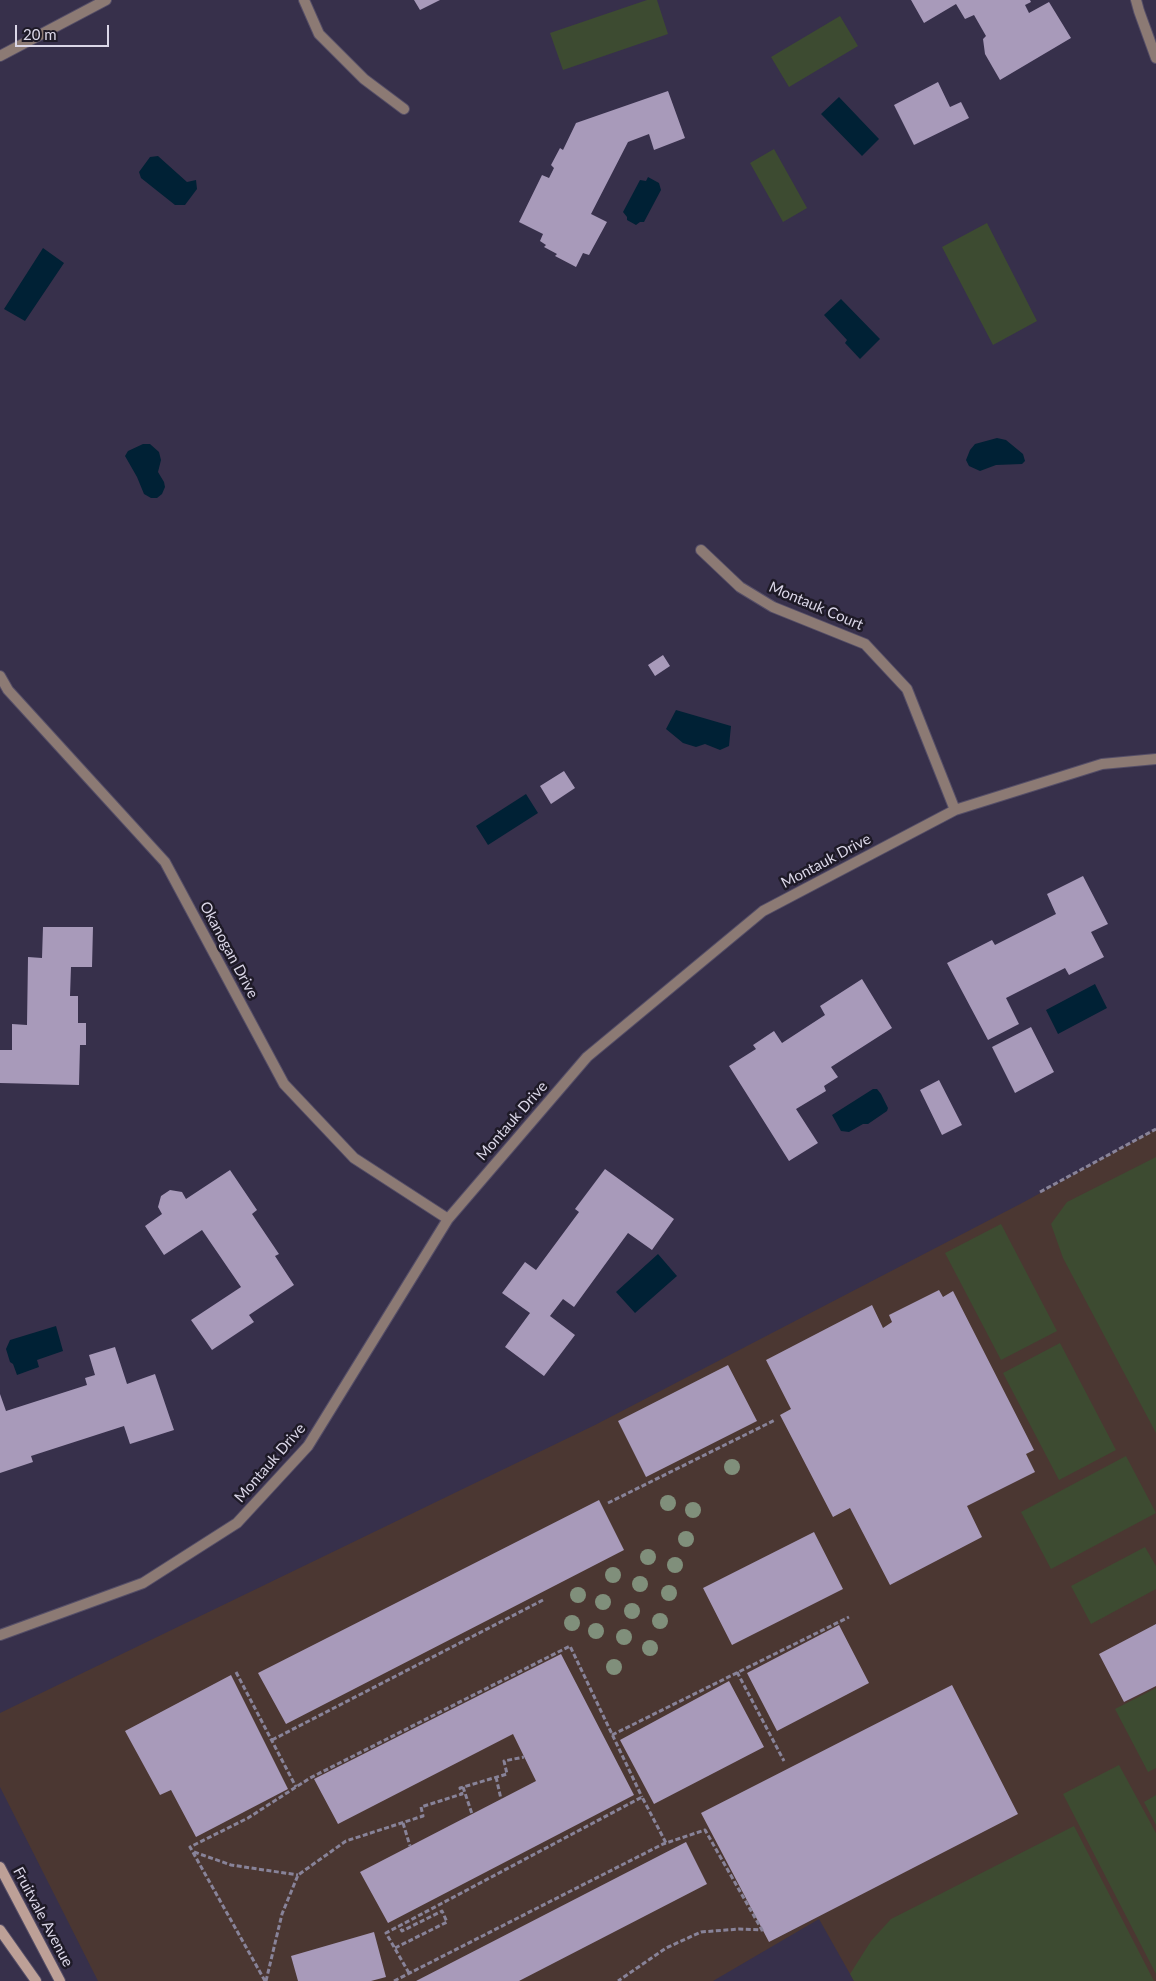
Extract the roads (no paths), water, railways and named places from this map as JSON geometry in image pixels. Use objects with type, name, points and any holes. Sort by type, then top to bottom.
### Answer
[{"type":"main road","name":"Fruitvale Avenue","points":[[0,1867],[60,1981]]},
{"type":"main road","points":[[0,1930],[36,1981]]},
{"type":"street","points":[[0,56],[106,0]]},
{"type":"street","points":[[304,0],[320,34],[364,78],[404,109]]},
{"type":"street","points":[[1136,0],[1156,58]]},
{"type":"street","name":"Montauk Court","points":[[701,550],[740,587],[773,607],[865,644],[907,689],[955,810]]},
{"type":"street","name":"Okanogan Drive","points":[[0,676],[8,690],[165,862],[284,1084],[354,1158],[448,1219]]},
{"type":"street","name":"Montauk Drive","points":[[0,1635],[143,1583],[237,1523],[308,1446],[448,1219],[587,1057],[763,911],[955,810],[1102,764],[1156,759]]},
{"type":"water","points":[[839,97],[879,139],[862,156],[821,114]]},
{"type":"water","points":[[158,156],[187,182],[196,180],[197,189],[185,205],[175,205],[141,178],[139,172],[150,157]]},
{"type":"water","points":[[648,177],[659,183],[661,190],[644,222],[636,225],[627,220],[623,212],[640,180],[646,181]]},
{"type":"water","points":[[43,248],[64,263],[25,321],[4,309]]},
{"type":"water","points":[[841,299],[880,339],[860,359],[845,343],[847,340],[824,315]]},
{"type":"water","points":[[997,438],[1006,440],[1023,454],[1025,461],[1022,464],[996,465],[980,471],[969,466],[966,460],[975,444]]},
{"type":"water","points":[[143,444],[150,444],[159,452],[161,460],[158,472],[165,487],[162,494],[157,498],[151,498],[144,494],[125,456],[128,451]]},
{"type":"water","points":[[676,710],[731,726],[729,746],[720,750],[705,744],[696,747],[683,743],[666,729]]},
{"type":"water","points":[[526,794],[538,813],[488,845],[476,826]]},
{"type":"water","points":[[1095,984],[1107,1008],[1058,1034],[1046,1010]]},
{"type":"water","points":[[873,1089],[877,1089],[881,1094],[888,1108],[887,1111],[868,1124],[863,1124],[849,1132],[841,1131],[832,1115]]},
{"type":"water","points":[[658,1254],[677,1276],[635,1313],[616,1292]]},
{"type":"water","points":[[56,1326],[63,1351],[37,1360],[39,1367],[17,1375],[6,1349],[10,1340]]}]
